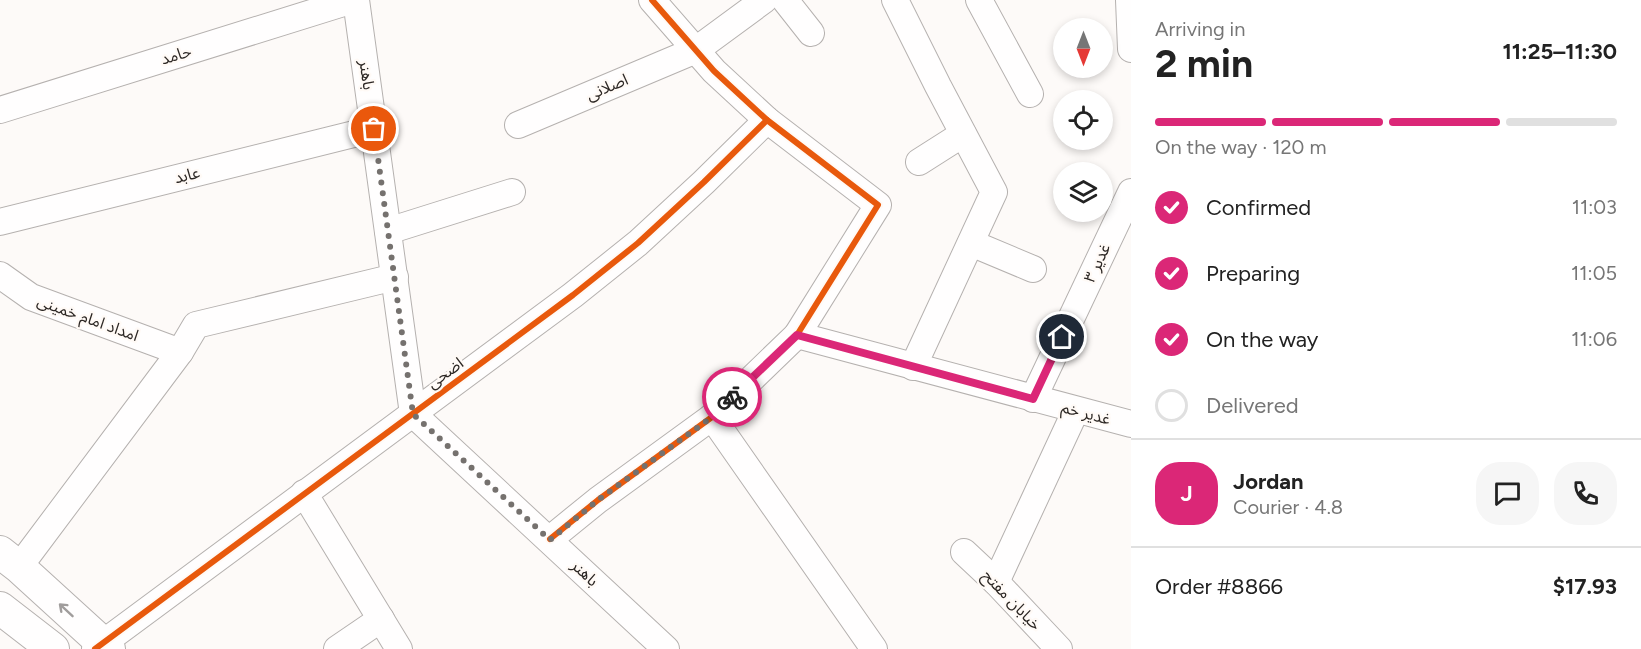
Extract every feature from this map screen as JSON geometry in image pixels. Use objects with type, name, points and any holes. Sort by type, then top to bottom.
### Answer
[{"type":"main road","points":[[10,560],[102,647]]},
{"type":"main road","points":[[0,608],[53,649]]},
{"type":"street","name":"حامد","points":[[0,110],[354,0]]},
{"type":"street","name":"باهنر","points":[[354,0],[413,414],[666,649]]},
{"type":"street","points":[[550,540],[598,500],[712,417],[797,335],[878,205],[767,120],[714,71],[652,0]]},
{"type":"street","name":"اصلانی","points":[[519,125],[696,50],[764,0]]},
{"type":"street","points":[[785,0],[811,33]]},
{"type":"street","points":[[895,0],[994,192],[914,367]]},
{"type":"street","points":[[979,0],[1030,94]]},
{"type":"street","points":[[1128,0],[1131,49]]},
{"type":"street","name":"اضحی","points":[[102,647],[304,493],[573,295],[638,243],[767,120]]},
{"type":"street","name":"عابد","points":[[0,222],[374,129]]},
{"type":"street","points":[[919,162],[963,134]]},
{"type":"street","points":[[388,231],[512,192]]},
{"type":"street","name":"غدیر ۳","points":[[1033,399],[1131,192]]},
{"type":"street","points":[[971,243],[1033,269]]},
{"type":"street","name":"امداد امام خمینی","points":[[0,275],[31,297],[180,352]]},
{"type":"street","points":[[10,560],[180,352],[196,325],[394,277]]},
{"type":"street","name":"غدیر خم","points":[[797,335],[1131,424]]},
{"type":"street","points":[[996,582],[1076,410]]},
{"type":"street","points":[[712,417],[874,649]]},
{"type":"street","points":[[304,493],[399,649]]},
{"type":"street","name":"خیابان مفتح","points":[[964,552],[996,582],[1059,649]]},
{"type":"street","points":[[337,649],[381,619]]},
{"type":"cycle path","points":[[550,539],[598,500],[712,417],[797,335],[878,205],[767,120],[714,71],[652,0]]},
{"type":"cycle path","points":[[95,649],[573,295],[638,243],[767,120]]},
{"type":"way so far","points":[[374,129],[413,414],[550,540],[598,500],[712,417],[732,397]]},
{"type":"route","points":[[732,397],[797,335],[1033,399],[1062,337]]}]
